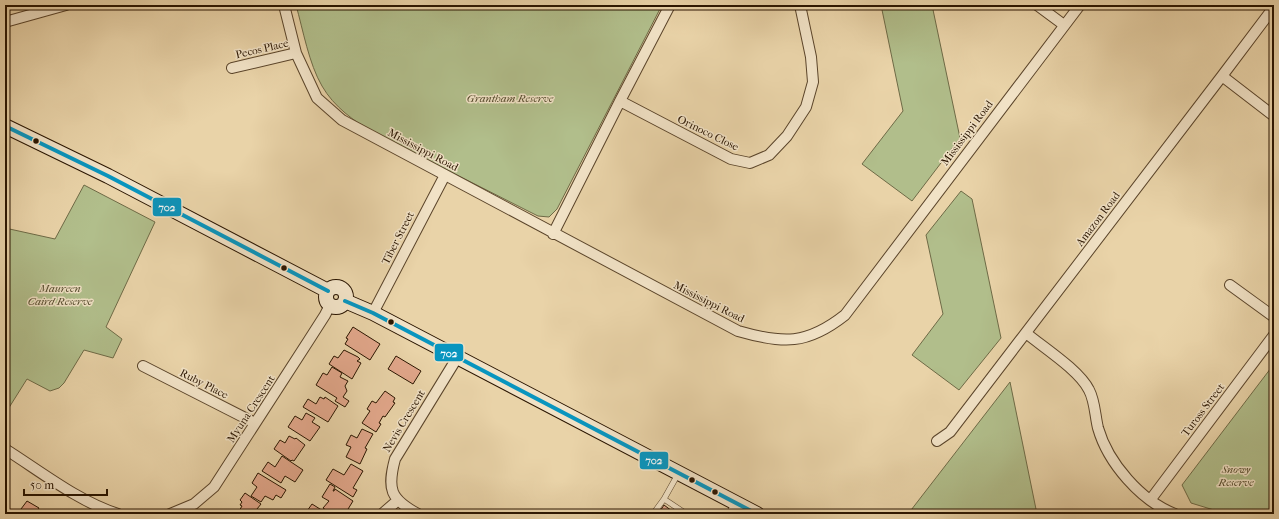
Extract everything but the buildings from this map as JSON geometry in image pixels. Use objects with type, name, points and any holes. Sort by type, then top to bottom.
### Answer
[{"type":"street","points":[[5,22],[66,5]]},
{"type":"street","name":"Mississippi Road","points":[[284,5],[296,54],[317,98],[342,120],[553,234],[738,331],[763,338],[787,341],[812,335],[830,326],[845,315],[1080,5]]},
{"type":"street","points":[[553,234],[670,5]]},
{"type":"street","name":"Orinoco Close","points":[[620,101],[731,159],[750,163],[769,155],[787,136],[806,107],[812,82],[811,57],[800,5]]},
{"type":"street","points":[[1037,5],[1064,26]]},
{"type":"street","name":"Amazon Road","points":[[937,440],[950,432],[1274,6]]},
{"type":"street","name":"Pecos Place","points":[[232,68],[296,54]]},
{"type":"street","points":[[1222,76],[1274,116]]},
{"type":"street","points":[[5,126],[108,176],[328,291]]},
{"type":"street","name":"Tiber Street","points":[[373,313],[445,175]]},
{"type":"street","points":[[1230,285],[1274,317]]},
{"type":"street","points":[[333,287],[340,288],[344,292],[345,301],[338,306],[330,305],[326,300],[328,291],[333,287]]},
{"type":"street","points":[[345,301],[373,313],[678,473],[732,508],[757,514]]},
{"type":"street","name":"Myuna Crescent","points":[[175,513],[194,504],[214,488],[326,315],[330,305]]},
{"type":"street","points":[[1026,333],[1080,376],[1090,390],[1098,429],[1120,472],[1150,499],[1175,514]]},
{"type":"street","name":"Tuross Street","points":[[1150,499],[1274,335]]},
{"type":"street","name":"Nevis Crescent","points":[[397,501],[391,489],[390,474],[395,459],[457,358]]},
{"type":"street","name":"Ruby Place","points":[[142,366],[255,424]]},
{"type":"street","points":[[5,449],[73,493],[95,505],[118,514]]},
{"type":"street","points":[[382,514],[397,501],[418,514]]},
{"type":"lane","points":[[653,514],[664,499],[678,473]]},
{"type":"lane","points":[[664,499],[689,514]]},
{"type":"green space","name":"Grantham Reserve","points":[[296,5],[662,5],[557,209],[549,217],[538,216],[374,133],[345,113],[332,101],[317,77],[313,68]]},
{"type":"green space","points":[[881,5],[932,5],[960,138],[912,201],[862,164],[903,111]]},
{"type":"green space","name":"Maureen Caird Reserve","points":[[84,185],[155,222],[106,327],[122,339],[113,358],[84,350],[64,383],[59,388],[50,391],[27,379],[5,414],[5,228],[55,239]]},
{"type":"green space","points":[[961,191],[972,199],[1001,338],[959,390],[912,355],[943,314],[926,235]]},
{"type":"green space","name":"Snowy Reserve","points":[[1274,364],[1274,514],[1227,514],[1191,503],[1182,485]]},
{"type":"green space","points":[[1010,382],[1037,514],[908,514]]},
{"type":"transit line","name":"702","points":[[5,126],[108,176],[328,291]]},
{"type":"transit line","name":"702","points":[[345,301],[373,313],[757,514]]}]
